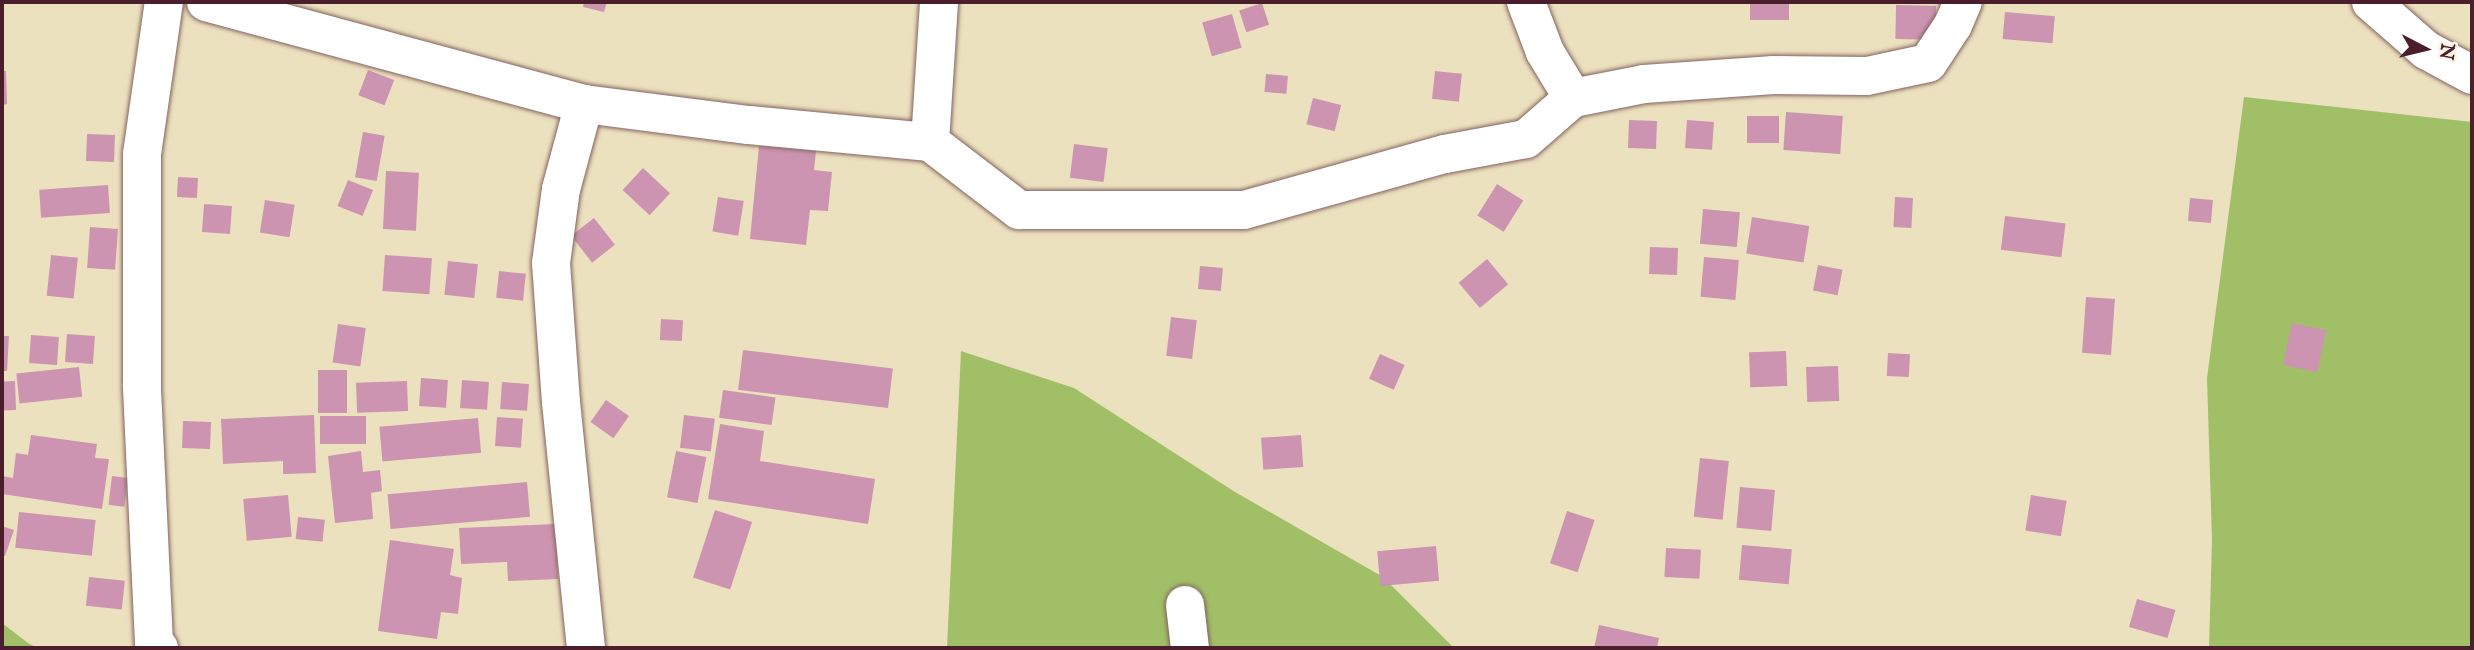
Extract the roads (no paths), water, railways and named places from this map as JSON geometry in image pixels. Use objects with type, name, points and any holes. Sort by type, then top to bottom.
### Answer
[{"type":"street","points":[[159,648],[153,643],[142,384],[142,154],[164,2]]},
{"type":"street","points":[[206,2],[584,104],[749,125],[930,142],[1019,210],[1244,210],[1445,154],[1526,139],[1573,98],[1644,84],[1774,75],[1867,76],[1928,63],[1953,25],[1964,2]]},
{"type":"street","points":[[930,142],[939,2]]},
{"type":"street","points":[[1526,2],[1545,52],[1573,98]]},
{"type":"street","points":[[2371,2],[2426,50],[2472,75]]},
{"type":"street","points":[[584,104],[561,189],[551,263],[561,402],[586,648]]},
{"type":"street","points":[[1185,605],[1189,648]]}]
